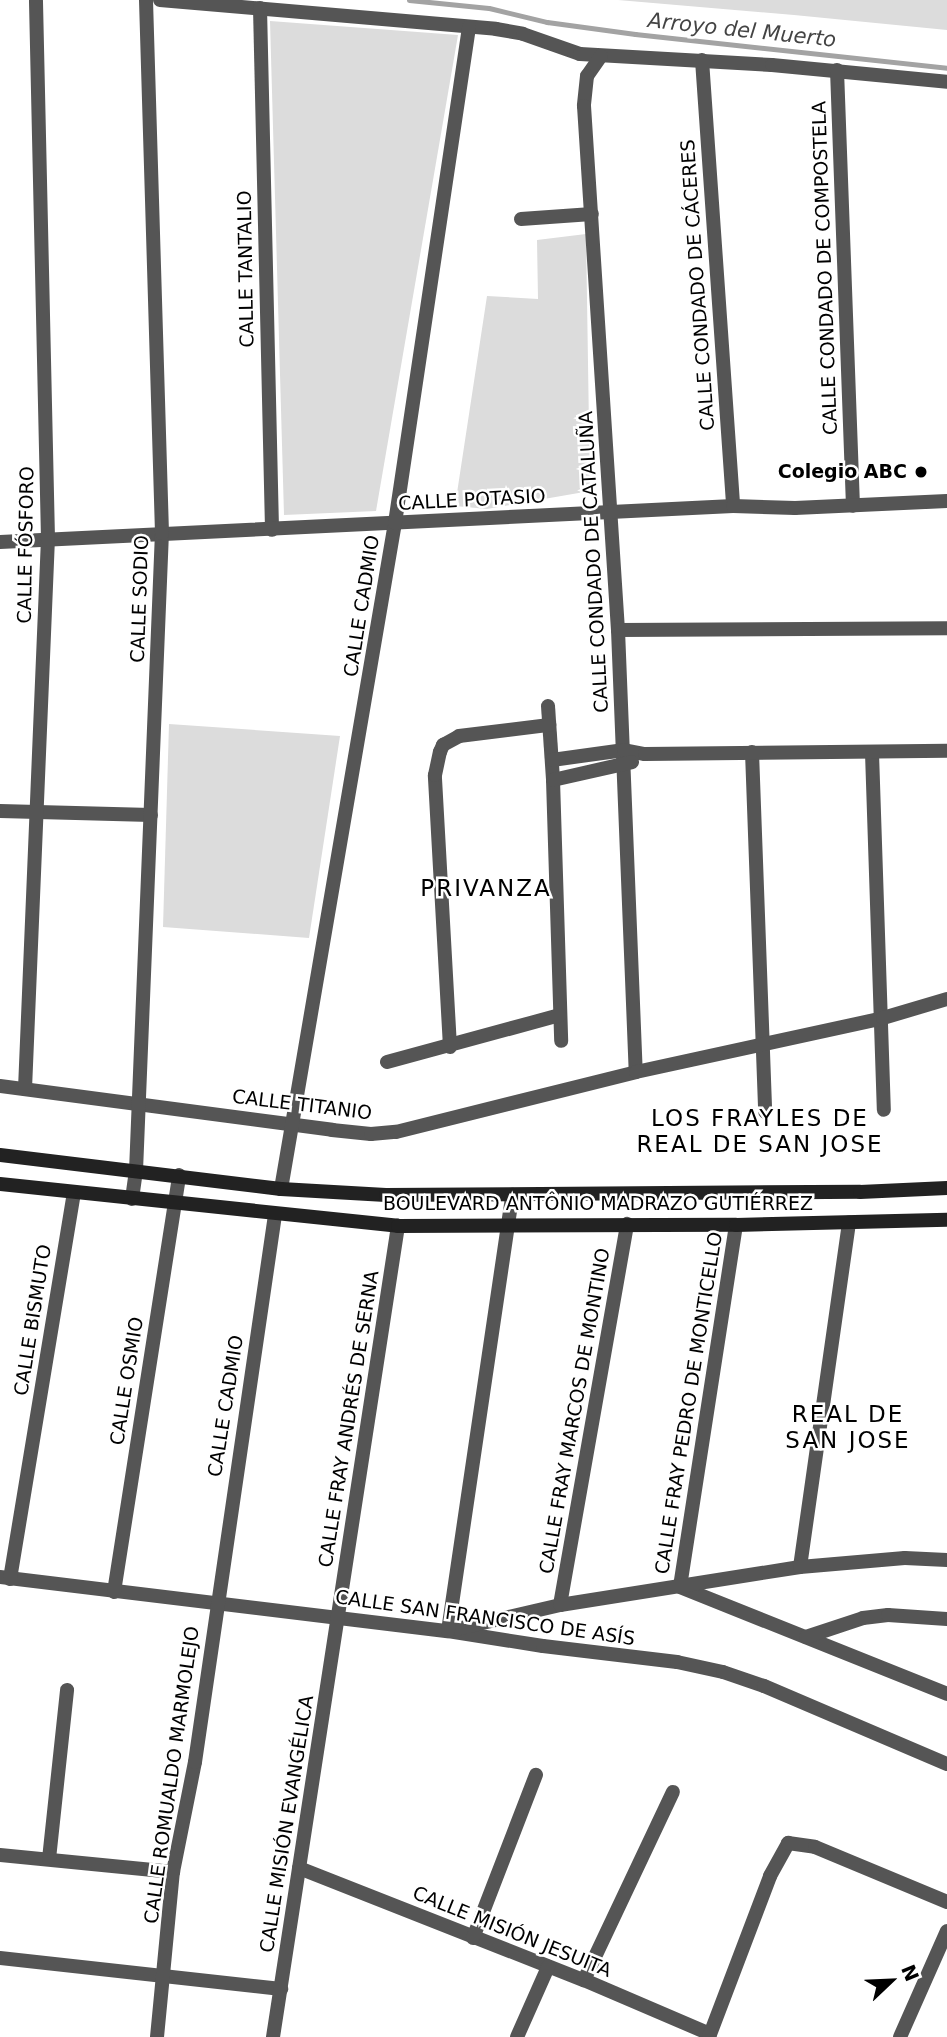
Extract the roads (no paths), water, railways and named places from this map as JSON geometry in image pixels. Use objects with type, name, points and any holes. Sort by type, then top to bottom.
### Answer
[{"type":"street","name":"CALLE FÓSFORO","points":[[25,1089],[48,539],[36,0]]},
{"type":"street","name":"CALLE SODIO","points":[[132,1199],[136,1171],[162,533],[146,0]]},
{"type":"street","points":[[160,0],[469,27],[523,34],[580,54],[837,70],[947,82]]},
{"type":"street","name":"CALLE TANTALIO","points":[[260,8],[272,530]]},
{"type":"street","name":"CALLE CADMIO","points":[[281,1189],[395,523],[469,27]]},
{"type":"street","name":"CALLE CONDADO DE CATALUÑA","points":[[601,56],[587,76],[584,90],[625,758],[636,1072]]},
{"type":"street","name":"CALLE CONDADO DE CÁCERES","points":[[702,60],[733,506]]},
{"type":"street","name":"CALLE CONDADO DE COMPOSTELA","points":[[837,70],[853,506]]},
{"type":"street","points":[[520,219],[592,214]]},
{"type":"street","name":"CALLE POTASIO","points":[[0,542],[733,506],[853,506],[947,501]]},
{"type":"street","points":[[618,630],[947,628]]},
{"type":"street","points":[[548,706],[553,780],[561,1041]]},
{"type":"street","points":[[450,1047],[435,775],[440,752],[443,745],[459,736],[549,725]]},
{"type":"street","points":[[553,780],[645,754],[947,751]]},
{"type":"street","points":[[752,752],[765,1112]]},
{"type":"street","points":[[872,753],[883,1018],[884,1111]]},
{"type":"street","points":[[552,760],[625,758]]},
{"type":"street","points":[[0,811],[151,815]]},
{"type":"street","name":"CALLE TITANIO","points":[[0,1086],[139,1102],[291,1125],[371,1134],[396,1132],[636,1072],[883,1018],[947,999]]},
{"type":"street","points":[[387,1062],[450,1047],[560,1014]]},
{"type":"street","name":"BOULEVARD ANTÔNIO MADRAZO GUTIÉRREZ","points":[[0,1154],[281,1189],[386,1195],[947,1188]]},
{"type":"street","name":"CALLE OSMIO","points":[[114,1592],[179,1175]]},
{"type":"street","name":"BOULEVARD ANTÔNIO MADRAZO GUTIÉRREZ","points":[[0,1184],[398,1226],[736,1225],[947,1220]]},
{"type":"street","name":"CALLE BISMUTO","points":[[5,1578],[74,1193]]},
{"type":"street","points":[[512,1195],[510,1226],[449,1631],[560,1605],[800,1567],[905,1558],[947,1560]]},
{"type":"street","name":"CALLE CADMIO","points":[[216,1603],[275,1215]]},
{"type":"street","points":[[800,1567],[849,1222]]},
{"type":"street","name":"CALLE FRAY MARCOS DE MONTINO","points":[[560,1605],[627,1224]]},
{"type":"street","name":"CALLE FRAY PEDRO DE MONTICELLO","points":[[680,1587],[736,1225]]},
{"type":"street","name":"CALLE FRAY ANDRÉS DE SERNA","points":[[338,1617],[398,1226]]},
{"type":"street","name":"CALLE SAN FRANCISCO DE ASÍS","points":[[5,1578],[449,1631],[723,1672],[776,1691],[947,1764]]},
{"type":"street","points":[[680,1587],[947,1694]]},
{"type":"street","name":"CALLE ROMUALDO MARMOLEJO","points":[[157,2037],[173,1872],[195,1762],[216,1603]]},
{"type":"street","points":[[806,1637],[863,1618],[888,1615],[947,1619]]},
{"type":"street","name":"CALLE MISIÓN EVANGÉLICA","points":[[274,2037],[338,1617]]},
{"type":"street","points":[[49,1859],[67,1690]]},
{"type":"street","points":[[473,1938],[536,1775]]},
{"type":"street","points":[[584,1980],[673,1792]]},
{"type":"street","points":[[709,2036],[770,1877],[788,1843],[816,1847],[947,1902]]},
{"type":"street","points":[[0,1855],[173,1872]]},
{"type":"street","name":"CALLE MISIÓN JESUITA","points":[[299,1868],[584,1980],[709,2036]]},
{"type":"street","points":[[901,2037],[947,1931]]},
{"type":"street","points":[[0,1958],[281,1989]]},
{"type":"street","points":[[517,2037],[548,1967]]},
{"type":"waterway","name":"Arroyo del Muerto","points":[[409,0],[489,8],[547,22],[635,34],[947,68]]},
{"type":"place","name":"Colegio ABC","points":[[921,472]]},
{"type":"district","name":"PRIVANZA","points":[[486,888]]},
{"type":"district","name":"LOS FRAYLES DE REAL DE SAN JOSE","points":[[760,1131]]},
{"type":"district","name":"REAL DE SAN JOSE","points":[[848,1427]]}]
